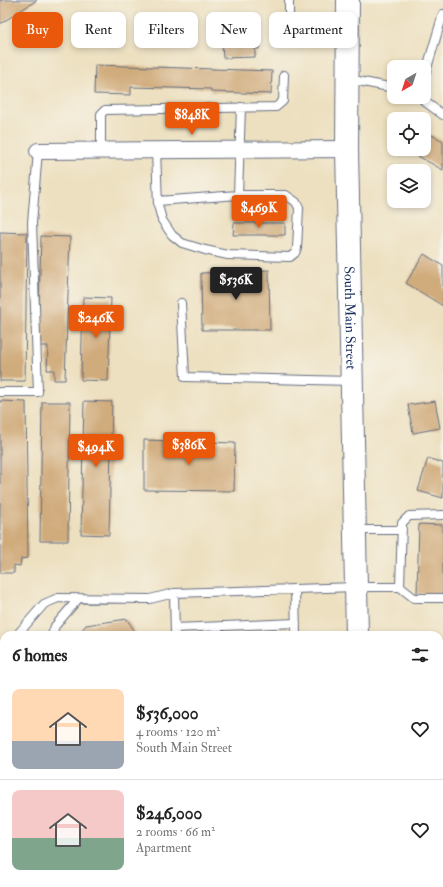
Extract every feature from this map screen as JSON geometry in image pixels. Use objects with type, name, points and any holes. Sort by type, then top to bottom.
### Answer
[{"type":"main road","name":"South Main Street","points":[[348,0],[348,12]]},
{"type":"main road","name":"South Main Street","points":[[348,48],[347,149],[357,631]]},
{"type":"street","points":[[38,151],[347,149]]},
{"type":"lane","points":[[290,0],[290,12]]},
{"type":"lane","points":[[429,60],[443,14]]},
{"type":"lane","points":[[101,151],[101,114],[105,110],[276,107],[283,101],[284,75]]},
{"type":"lane","points":[[347,79],[387,87]]},
{"type":"lane","points":[[428,104],[443,115]]},
{"type":"lane","points":[[238,195],[241,107]]},
{"type":"lane","points":[[156,150],[158,201],[162,220],[172,235],[182,243],[228,255],[290,257],[295,253],[297,248],[299,208],[296,202],[286,195],[238,195],[158,201]]},
{"type":"lane","points":[[0,392],[38,392],[32,223],[38,151]]},
{"type":"lane","points":[[181,303],[185,377],[352,381]]},
{"type":"lane","points":[[400,587],[402,522],[409,516],[443,515]]},
{"type":"lane","points":[[355,530],[402,530]]},
{"type":"lane","points":[[20,631],[44,604],[58,598],[150,599],[174,593],[400,587],[414,598],[443,598]]},
{"type":"lane","points":[[295,589],[296,631]]},
{"type":"lane","points":[[174,593],[175,631]]},
{"type":"lane","points":[[53,631],[55,626],[79,598]]},
{"type":"lane","points":[[188,631],[296,623]]},
{"type":"building","points":[[0,0],[37,0],[18,12],[12,12],[12,16],[0,24]]},
{"type":"building","points":[[222,48],[259,48],[255,49],[255,57],[223,58]]},
{"type":"building","points":[[95,65],[272,71],[271,94],[211,92],[211,89],[131,87],[131,95],[94,94]]},
{"type":"building","points":[[431,135],[443,141],[443,170],[418,156],[431,156]]},
{"type":"building","points":[[234,223],[285,223],[285,235],[233,235]]},
{"type":"building","points":[[0,232],[27,233],[25,381],[0,381]]},
{"type":"building","points":[[41,236],[70,237],[65,380],[54,380],[54,370],[47,370],[48,346],[38,346]]},
{"type":"building","points":[[424,254],[443,266],[443,306],[406,283]]},
{"type":"building","points":[[269,270],[270,330],[202,330],[201,273]]},
{"type":"building","points":[[83,297],[111,298],[108,381],[81,380]]},
{"type":"building","points":[[0,401],[26,402],[28,558],[21,559],[20,566],[14,565],[14,573],[0,573]]},
{"type":"building","points":[[84,401],[112,402],[109,535],[81,534]]},
{"type":"building","points":[[435,401],[440,428],[413,433],[408,405]]},
{"type":"building","points":[[42,402],[70,402],[68,541],[40,541]]},
{"type":"building","points":[[144,440],[235,443],[234,491],[144,490]]},
{"type":"building","points":[[428,458],[443,463],[443,498],[418,491]]},
{"type":"building","points":[[419,524],[443,525],[443,594],[417,594]]},
{"type":"building","points":[[127,619],[134,631],[81,631],[86,625]]}]
